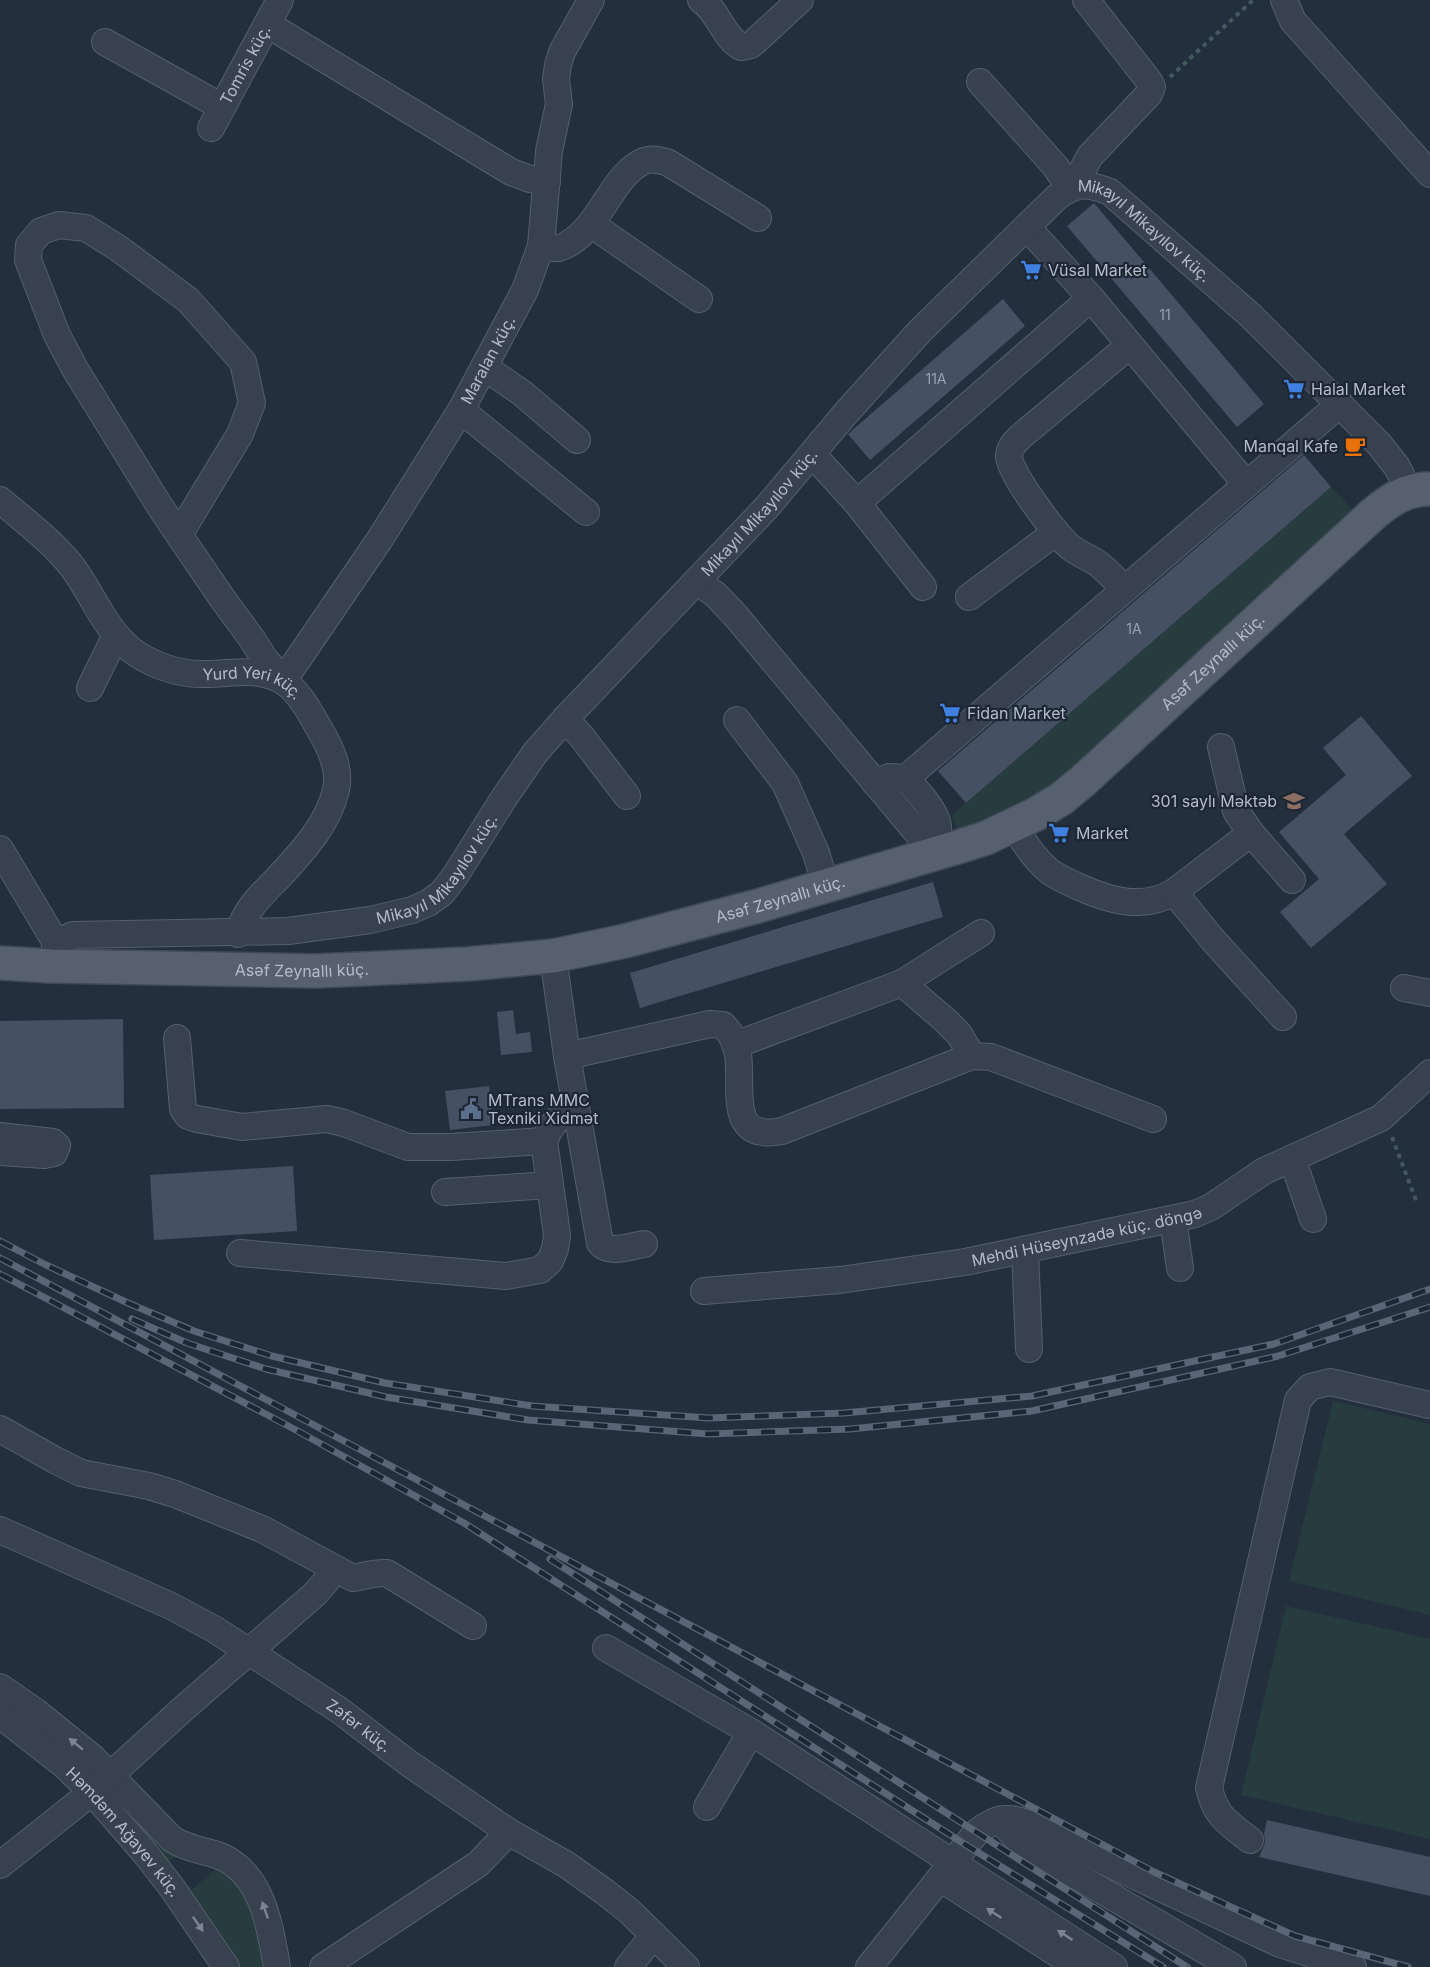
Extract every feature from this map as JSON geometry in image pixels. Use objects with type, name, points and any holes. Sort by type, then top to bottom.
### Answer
[{"type":"main road","name":"Asəf Zeynallı küç.","points":[[0,963],[53,955],[317,971],[457,965],[553,956],[636,938],[758,906],[986,838],[1014,826],[1061,799],[1372,514],[1392,499],[1419,490]]},
{"type":"street","name":"Tomris küç.","points":[[105,42],[216,117],[280,0]]},
{"type":"street","name":"Maralan küç.","points":[[283,681],[380,539],[461,410],[525,290],[541,246],[549,151],[559,104],[556,80],[558,65],[562,52],[591,0]]},
{"type":"street","points":[[709,2],[735,44],[741,47],[751,45],[800,0]]},
{"type":"street","points":[[980,82],[1054,166],[1075,186],[1090,156],[1149,94],[1152,87],[1086,0]]},
{"type":"street","points":[[1284,0],[1293,21],[1430,174]]},
{"type":"street","points":[[267,24],[511,172],[547,182]]},
{"type":"street","points":[[541,246],[558,248],[570,242],[591,224],[622,180],[646,160],[657,159],[667,162],[758,218]]},
{"type":"street","name":"Mikayıl Mikayılov küç.","points":[[53,955],[73,934],[288,932],[370,920],[412,910],[428,903],[442,892],[455,876],[529,762],[565,719],[813,455],[846,413],[920,331],[1027,227],[1075,186],[1099,187],[1124,203],[1251,316],[1340,404],[1419,490]]},
{"type":"street","points":[[591,224],[699,299]]},
{"type":"street","points":[[179,535],[240,434],[252,403],[243,362],[188,300],[118,248],[86,228],[59,225],[41,231],[29,245],[28,260],[57,335],[75,369],[179,535],[264,658],[283,681]]},
{"type":"street","points":[[1027,227],[1091,298],[1246,484]]},
{"type":"street","points":[[857,503],[1091,298]]},
{"type":"street","points":[[1124,589],[1098,564],[1080,555],[1056,532],[1018,479],[1010,463],[1009,454],[1012,446],[1130,345]]},
{"type":"street","points":[[484,367],[522,393],[577,440]]},
{"type":"street","points":[[875,783],[890,777],[906,778],[1340,404]]},
{"type":"street","points":[[461,410],[586,512]]},
{"type":"street","points":[[813,455],[857,503],[923,587]]},
{"type":"street","name":"Yurd Yeri küç.","points":[[0,500],[38,531],[69,563],[116,635],[130,649],[169,670],[203,675],[248,671],[264,673],[283,681],[296,693],[310,712],[328,744],[336,768],[337,788],[327,814],[305,849],[251,906],[243,918],[238,934]]},
{"type":"street","points":[[969,597],[1056,532]]},
{"type":"street","points":[[697,581],[716,595],[735,615],[933,854]]},
{"type":"street","points":[[90,688],[116,635]]},
{"type":"street","points":[[565,719],[581,736],[627,796]]},
{"type":"street","points":[[737,720],[785,783],[816,853],[826,885]]},
{"type":"street","points":[[1221,747],[1236,811],[1251,833],[1292,880]]},
{"type":"street","points":[[906,778],[935,818],[938,826],[938,838],[933,854]]},
{"type":"street","points":[[1014,826],[1027,847],[1051,872],[1093,893],[1122,902],[1143,903],[1161,900],[1174,892],[1251,833]]},
{"type":"street","points":[[0,849],[53,955]]},
{"type":"street","points":[[1174,892],[1213,940],[1283,1017]]},
{"type":"street","points":[[735,1045],[902,983],[981,933]]},
{"type":"street","points":[[553,956],[567,1056],[600,1243],[604,1248],[611,1250],[644,1244]]},
{"type":"street","points":[[902,983],[959,1034],[972,1056]]},
{"type":"street","points":[[1404,987],[1430,993]]},
{"type":"street","points":[[567,1056],[710,1024],[723,1025],[732,1033],[738,1053],[740,1112],[746,1124],[765,1134],[782,1131],[972,1056],[991,1057],[1152,1119]]},
{"type":"street","points":[[177,1038],[183,1109],[188,1116],[197,1119],[242,1127],[327,1119],[408,1147],[451,1147],[544,1141]]},
{"type":"street","name":"Mehdi Hüseynzadə küç. döngə","points":[[704,1290],[840,1280],[965,1262],[1195,1214],[1211,1207],[1245,1183],[1292,1158],[1381,1118],[1430,1072]]},
{"type":"street","points":[[240,1253],[506,1276],[540,1270],[550,1261],[555,1250],[557,1235],[544,1141],[555,1119],[575,1103]]},
{"type":"street","points":[[0,1136],[53,1142],[57,1146],[54,1153],[44,1155],[0,1152]]},
{"type":"street","points":[[1292,1158],[1313,1220]]},
{"type":"street","points":[[445,1192],[550,1185]]},
{"type":"street","points":[[1173,1219],[1180,1268]]},
{"type":"street","points":[[1025,1250],[1029,1349]]},
{"type":"street","points":[[1250,1840],[1225,1821],[1213,1806],[1209,1788],[1298,1400],[1310,1387],[1330,1382],[1430,1405]]},
{"type":"street","points":[[0,1429],[81,1473],[149,1486],[175,1494],[262,1529],[353,1578],[376,1572],[387,1573],[473,1626]]},
{"type":"street","name":"Zəfər küç.","points":[[0,1530],[171,1606],[214,1629],[339,1710],[407,1762],[509,1832],[567,1865],[605,1892],[686,1967]]},
{"type":"street","points":[[0,1864],[92,1792],[248,1651],[315,1594],[334,1568]]},
{"type":"street","points":[[606,1648],[751,1732],[1114,1967]]},
{"type":"street","points":[[0,1687],[70,1739],[111,1775],[172,1839],[182,1846],[221,1857],[241,1871],[255,1888],[263,1903],[278,1967]]},
{"type":"street","name":"Həmdəm Ağayev küç.","points":[[0,1714],[64,1765],[92,1792],[173,1888],[226,1967]]},
{"type":"street","points":[[707,1807],[751,1732]]},
{"type":"street","points":[[869,1967],[976,1833],[989,1823],[1012,1818],[1027,1823],[1280,1944],[1353,1967]]},
{"type":"street","points":[[1000,1820],[1017,1839],[1032,1850],[1233,1967]]},
{"type":"street","points":[[323,1967],[478,1864],[509,1832]]},
{"type":"street","points":[[952,1862],[1078,1967]]},
{"type":"street","points":[[628,1967],[654,1935]]},
{"type":"path","points":[[1152,87],[1172,75],[1253,0]]},
{"type":"path","points":[[1381,1118],[1396,1146],[1418,1203]]},
{"type":"green space","points":[[1331,487],[1354,511],[1087,758],[1050,788],[1013,810],[960,833],[951,816]]},
{"type":"green space","points":[[1333,1401],[1430,1424],[1430,1615],[1289,1581]]},
{"type":"green space","points":[[1286,1606],[1430,1639],[1430,1839],[1241,1795]]},
{"type":"green space","points":[[117,1791],[176,1856],[165,1865],[109,1798]]},
{"type":"green space","points":[[219,1866],[236,1877],[252,1902],[265,1967],[238,1967],[189,1892]]},
{"type":"building","points":[[1094,203],[1264,404],[1237,427],[1067,226]]},
{"type":"building","points":[[1003,299],[1025,326],[870,460],[848,434]]},
{"type":"building","points":[[1304,455],[1331,487],[966,803],[938,771]]},
{"type":"building","points":[[1361,716],[1412,776],[1344,834],[1387,884],[1311,948],[1280,912],[1319,879],[1279,832],[1346,775],[1323,748]]},
{"type":"building","points":[[933,882],[943,917],[640,1008],[630,973]]},
{"type":"building","points":[[513,1010],[516,1034],[530,1032],[532,1052],[501,1055],[497,1012]]},
{"type":"building","points":[[123,1019],[124,1108],[0,1109],[0,1021]]},
{"type":"building","points":[[489,1086],[493,1125],[450,1130],[445,1091]]},
{"type":"building","points":[[293,1166],[297,1231],[154,1240],[150,1175]]},
{"type":"building","points":[[1267,1820],[1430,1857],[1430,1896],[1259,1857],[1265,1843]]},
{"type":"railway","points":[[0,1241],[46,1265],[194,1331],[272,1356],[385,1383],[532,1406],[709,1418],[844,1413],[1032,1396],[1274,1344],[1430,1289]]},
{"type":"railway","points":[[0,1258],[1154,1872],[1295,1936],[1408,1967]]},
{"type":"railway","points":[[0,1274],[294,1429],[464,1523],[966,1845],[1163,1967]]},
{"type":"railway","points":[[132,1319],[187,1343],[266,1369],[386,1397],[528,1420],[708,1434],[850,1429],[1032,1411],[1278,1356],[1430,1307]]},
{"type":"railway","points":[[550,1559],[1187,1967]]},
{"type":"place","name":"Vüsal Market","points":[[1031,270]]},
{"type":"place","name":"Halal Market","points":[[1294,389]]},
{"type":"place","name":"Manqal Kafe","points":[[1355,446]]},
{"type":"place","name":"Fidan Market","points":[[950,713]]},
{"type":"place","name":"301 saylı Məktəb","points":[[1294,801]]},
{"type":"place","name":"Market","points":[[1059,833]]},
{"type":"place","name":"MTrans MMC Texniki Xidmət","points":[[471,1109]]}]
